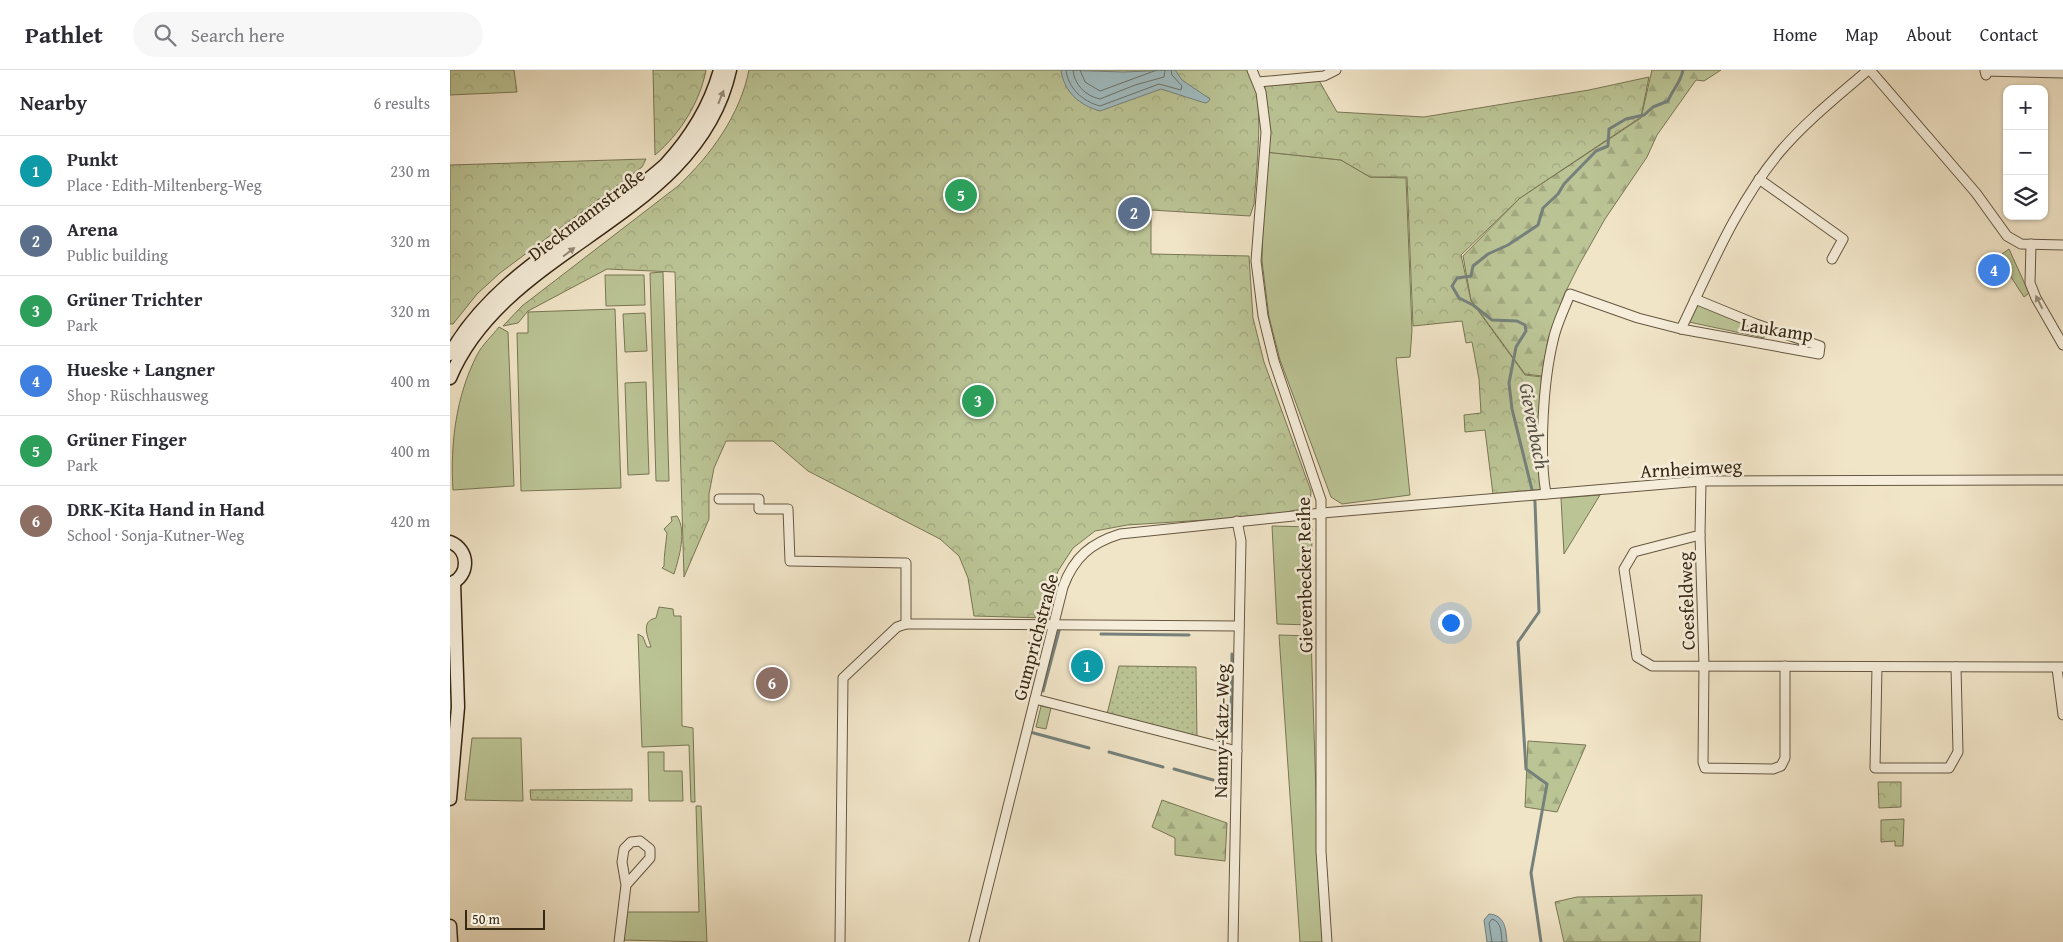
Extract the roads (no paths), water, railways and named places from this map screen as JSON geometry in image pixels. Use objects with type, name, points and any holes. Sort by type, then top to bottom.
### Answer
[{"type":"street","name":"Dieckmannstraße","points":[[450,354],[471,321],[496,295],[665,165],[701,118],[720,70]]},
{"type":"street","name":"Dieckmannstraße","points":[[450,378],[468,342],[498,307],[643,196],[678,165],[711,118],[730,70]]},
{"type":"street","name":"Gievenbecker Reihe","points":[[1252,70],[1258,82],[1265,108],[1266,132],[1256,260],[1263,316],[1274,361],[1319,489],[1322,513],[1321,851],[1327,942]]},
{"type":"street","points":[[1258,82],[1324,76],[1336,70]]},
{"type":"street","points":[[1681,329],[1728,232],[1759,179],[1798,134],[1869,70],[1976,193],[2006,236],[2021,244],[2063,245]]},
{"type":"street","points":[[1986,75],[1985,71],[2063,73]]},
{"type":"street","points":[[1759,179],[1843,239],[1832,259]]},
{"type":"street","points":[[2031,244],[2030,283],[2036,298],[2063,345]]},
{"type":"street","name":"Laukamp","points":[[1544,494],[1546,375],[1553,339],[1570,294],[1638,318],[1681,329],[1819,354],[1820,346],[1756,324],[1696,299]]},
{"type":"street","name":"Arnheimweg","points":[[1322,513],[1701,481],[2063,480]]},
{"type":"street","name":"Coesfeldweg","points":[[1701,481],[1700,535],[1704,665],[1703,762],[1705,768],[1711,770],[1773,769],[1781,766],[1785,758],[1785,666]]},
{"type":"street","points":[[719,498],[759,499],[759,510],[788,510],[790,561],[906,563],[906,624]]},
{"type":"street","name":"Gumprichstraße","points":[[974,942],[1054,624],[1069,571],[1079,556],[1091,546],[1120,534],[1322,513]]},
{"type":"street","name":"Nanny-Katz-Weg","points":[[1233,942],[1241,541],[1237,521]]},
{"type":"street","name":"Coesfeldweg","points":[[1700,535],[1634,552],[1624,569],[1637,657],[1652,666],[2060,668]]},
{"type":"street","points":[[450,542],[461,550],[465,560],[463,573],[452,583],[458,707],[450,799]]},
{"type":"street","points":[[840,942],[842,678],[897,627],[906,624],[1238,626]]},
{"type":"street","points":[[1877,667],[1876,768],[1950,768],[1958,752],[1956,667]]},
{"type":"street","points":[[2060,668],[2063,715]]},
{"type":"street","points":[[1035,699],[1237,751]]},
{"type":"street","points":[[620,942],[626,885],[622,862],[624,849],[630,842],[640,841],[650,849],[650,858],[626,885]]},
{"type":"street","points":[[450,926],[451,942]]},
{"type":"water","points":[[1061,70],[1123,72],[1175,70],[1182,80],[1210,99],[1205,103],[1161,89],[1100,111],[1085,105],[1069,91],[1065,85]]},
{"type":"water","points":[[1489,914],[1498,917],[1504,924],[1507,942],[1487,942],[1484,920]]},
{"type":"waterway","name":"Gievenbach","points":[[1541,942],[1531,873],[1547,784],[1526,769],[1518,642],[1539,612],[1535,502],[1512,409],[1509,383],[1516,347],[1526,331],[1525,325],[1517,321],[1492,320],[1473,305],[1459,298],[1452,286],[1457,278],[1471,276],[1473,266],[1488,254],[1508,245],[1538,225],[1543,208],[1558,194],[1564,184],[1596,151],[1608,146],[1609,129],[1626,119],[1644,115],[1653,107],[1668,101],[1681,78],[1683,70]]},
{"type":"waterway","points":[[1043,691],[1060,627]]},
{"type":"waterway","points":[[1101,634],[1189,635]]},
{"type":"waterway","points":[[1231,731],[1232,654]]},
{"type":"waterway","points":[[1031,729],[1030,732],[1089,748]]},
{"type":"waterway","points":[[1109,752],[1163,767]]},
{"type":"waterway","points":[[1174,769],[1213,780]]},
{"type":"place","name":"Grüner Finger","points":[[961,195]]},
{"type":"place","name":"Arena","points":[[1134,213]]},
{"type":"place","name":"Hueske + Langner","points":[[1994,270]]},
{"type":"place","name":"Grüner Trichter","points":[[978,401]]},
{"type":"place","name":"Punkt","points":[[1087,666]]},
{"type":"place","name":"DRK-Kita Hand in Hand","points":[[772,683]]}]
